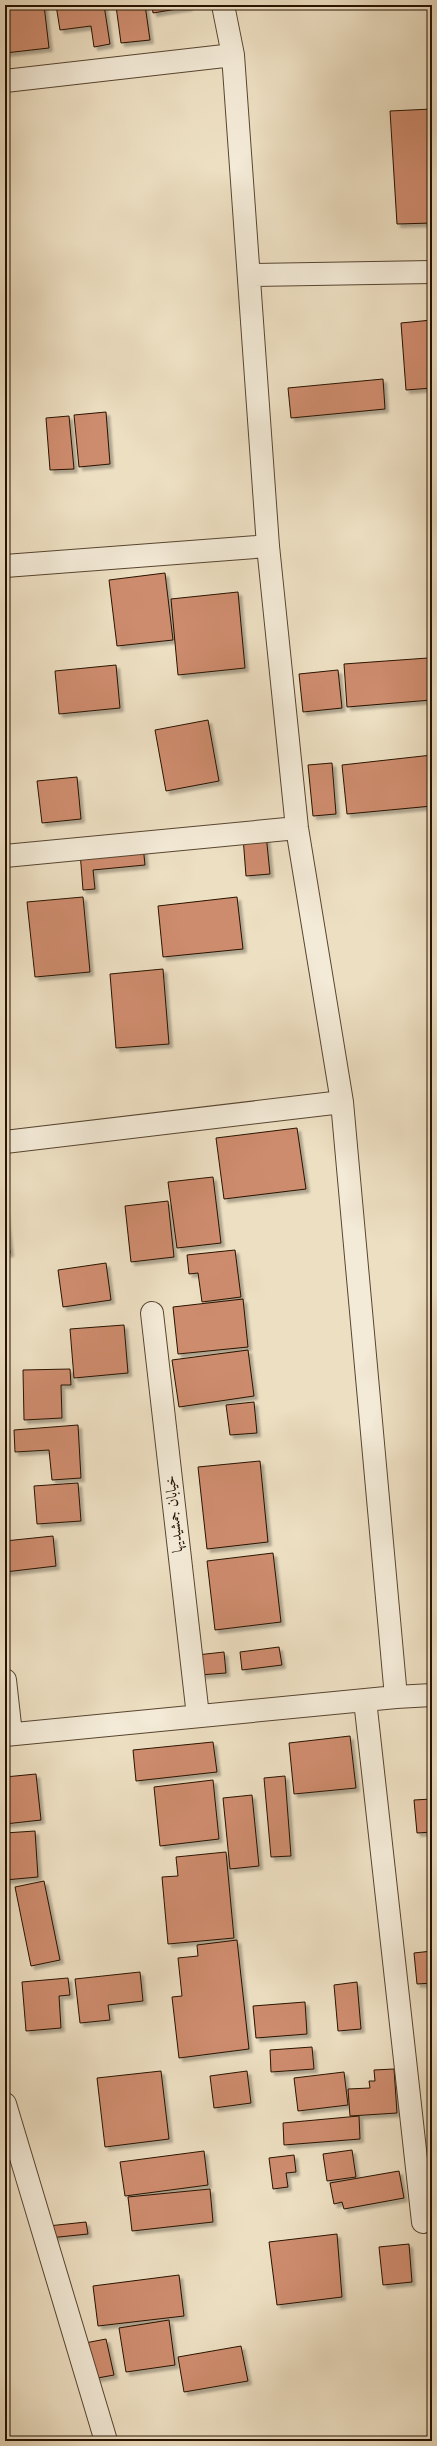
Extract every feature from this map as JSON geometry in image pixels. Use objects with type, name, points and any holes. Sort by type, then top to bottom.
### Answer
[{"type":"street","points":[[223,5],[233,55],[268,546],[298,828],[342,1102],[396,1697]]},
{"type":"street","points":[[5,81],[233,55]]},
{"type":"street","points":[[249,275],[432,272]]},
{"type":"street","points":[[5,566],[268,546]]},
{"type":"street","points":[[5,856],[298,828]]},
{"type":"street","points":[[5,1142],[342,1102]]},
{"type":"street","name":"خیابان جمشیدیها","points":[[152,1313],[198,1716]]},
{"type":"street","points":[[5,1680],[8,1734],[396,1697],[432,1695]]},
{"type":"street","points":[[365,1700],[424,2222]]},
{"type":"street","points":[[5,2104],[106,2441]]},
{"type":"building","points":[[5,5],[44,5],[49,48],[5,53]]},
{"type":"building","points":[[56,5],[104,5],[110,44],[94,47],[91,26],[60,30]]},
{"type":"building","points":[[145,5],[150,40],[121,43],[116,6]]},
{"type":"building","points":[[152,5],[189,5],[189,7],[153,13]]},
{"type":"building","points":[[432,109],[432,223],[397,224],[390,111]]},
{"type":"building","points":[[432,320],[432,388],[406,390],[401,323]]},
{"type":"building","points":[[383,379],[385,409],[291,418],[288,388]]},
{"type":"building","points":[[106,412],[110,464],[79,467],[74,415]]},
{"type":"building","points":[[69,416],[74,469],[50,470],[46,418]]},
{"type":"building","points":[[165,573],[173,640],[117,646],[109,580]]},
{"type":"building","points":[[238,592],[245,668],[178,675],[171,599]]},
{"type":"building","points":[[428,658],[431,700],[347,707],[344,664]]},
{"type":"building","points":[[116,665],[120,708],[59,714],[55,671]]},
{"type":"building","points":[[338,670],[342,708],[303,712],[299,674]]},
{"type":"building","points":[[208,720],[219,781],[166,791],[155,730]]},
{"type":"building","points":[[432,755],[432,806],[347,814],[342,765]]},
{"type":"building","points":[[332,763],[336,814],[313,816],[308,765]]},
{"type":"building","points":[[77,777],[81,819],[42,823],[37,781]]},
{"type":"building","points":[[266,834],[270,874],[246,876],[243,837]]},
{"type":"building","points":[[143,846],[145,865],[93,870],[95,889],[83,890],[80,852]]},
{"type":"building","points":[[83,897],[90,972],[35,977],[27,902]]},
{"type":"building","points":[[237,897],[243,949],[163,957],[158,906]]},
{"type":"building","points":[[163,969],[169,1044],[116,1048],[110,974]]},
{"type":"building","points":[[297,1128],[306,1189],[224,1199],[216,1138]]},
{"type":"building","points":[[213,1177],[221,1243],[177,1248],[168,1182]]},
{"type":"building","points":[[168,1201],[174,1257],[131,1262],[125,1206]]},
{"type":"building","points":[[5,1210],[10,1253],[5,1254]]},
{"type":"building","points":[[235,1250],[241,1297],[202,1302],[198,1273],[189,1274],[187,1255]]},
{"type":"building","points":[[106,1263],[111,1300],[63,1307],[58,1270]]},
{"type":"building","points":[[243,1299],[248,1347],[178,1354],[173,1307]]},
{"type":"building","points":[[124,1325],[128,1373],[74,1378],[70,1329]]},
{"type":"building","points":[[248,1350],[254,1396],[179,1407],[172,1360]]},
{"type":"building","points":[[70,1369],[71,1385],[61,1385],[62,1418],[24,1420],[23,1370]]},
{"type":"building","points":[[254,1402],[257,1433],[230,1435],[226,1405]]},
{"type":"building","points":[[78,1425],[81,1478],[52,1480],[49,1450],[15,1452],[14,1430]]},
{"type":"building","points":[[260,1461],[268,1542],[207,1549],[198,1467]]},
{"type":"building","points":[[78,1483],[81,1521],[37,1524],[34,1486]]},
{"type":"building","points":[[53,1536],[56,1566],[5,1572],[5,1541]]},
{"type":"building","points":[[273,1553],[281,1622],[215,1630],[207,1561]]},
{"type":"building","points":[[279,1647],[282,1665],[242,1670],[240,1652]]},
{"type":"building","points":[[224,1652],[226,1673],[199,1675],[197,1655]]},
{"type":"building","points":[[350,1736],[356,1788],[294,1794],[289,1743]]},
{"type":"building","points":[[213,1742],[217,1772],[136,1781],[133,1750]]},
{"type":"building","points":[[36,1774],[41,1820],[5,1824],[5,1777]]},
{"type":"building","points":[[285,1776],[291,1856],[271,1857],[264,1778]]},
{"type":"building","points":[[213,1780],[219,1839],[160,1846],[154,1787]]},
{"type":"building","points":[[252,1795],[259,1866],[230,1869],[223,1798]]},
{"type":"building","points":[[432,1799],[432,1832],[417,1833],[414,1800]]},
{"type":"building","points":[[35,1831],[38,1877],[5,1880],[5,1833]]},
{"type":"building","points":[[226,1852],[234,1938],[168,1944],[162,1877],[178,1876],[176,1857]]},
{"type":"building","points":[[44,1881],[60,1960],[31,1966],[15,1887]]},
{"type":"building","points":[[237,1940],[249,2049],[179,2058],[172,1997],[182,1996],[178,1958],[198,1956],[197,1945]]},
{"type":"building","points":[[432,1951],[432,1983],[417,1984],[414,1953]]},
{"type":"building","points":[[140,1972],[143,2001],[108,2005],[110,2020],[80,2023],[75,1979]]},
{"type":"building","points":[[68,1978],[70,1995],[59,1996],[61,2028],[26,2031],[22,1982]]},
{"type":"building","points":[[357,1982],[361,2029],[338,2031],[334,1985]]},
{"type":"building","points":[[305,2002],[307,2034],[256,2038],[253,2006]]},
{"type":"building","points":[[312,2047],[314,2069],[271,2072],[270,2050]]},
{"type":"building","points":[[394,2069],[397,2113],[350,2116],[348,2089],[370,2088],[369,2081],[375,2081],[374,2070]]},
{"type":"building","points":[[161,2071],[169,2139],[105,2147],[97,2078]]},
{"type":"building","points":[[247,2071],[251,2103],[214,2108],[210,2076]]},
{"type":"building","points":[[344,2072],[348,2105],[298,2111],[294,2078]]},
{"type":"building","points":[[359,2116],[360,2139],[284,2145],[283,2123]]},
{"type":"building","points":[[352,2150],[356,2177],[327,2181],[323,2154]]},
{"type":"building","points":[[204,2151],[208,2185],[125,2196],[120,2162]]},
{"type":"building","points":[[294,2155],[296,2172],[286,2173],[288,2187],[273,2189],[269,2158]]},
{"type":"building","points":[[399,2171],[404,2198],[344,2209],[342,2202],[334,2204],[330,2183]]},
{"type":"building","points":[[210,2189],[213,2222],[132,2231],[128,2197]]},
{"type":"building","points":[[86,2222],[88,2234],[49,2238],[48,2226]]},
{"type":"building","points":[[337,2234],[342,2297],[277,2305],[269,2242]]},
{"type":"building","points":[[409,2244],[412,2282],[383,2285],[379,2247]]},
{"type":"building","points":[[179,2275],[184,2316],[98,2326],[93,2286]]},
{"type":"building","points":[[169,2320],[175,2365],[126,2372],[119,2328]]},
{"type":"building","points":[[106,2339],[114,2375],[92,2379],[85,2343]]},
{"type":"building","points":[[241,2346],[248,2381],[184,2392],[178,2357]]}]
